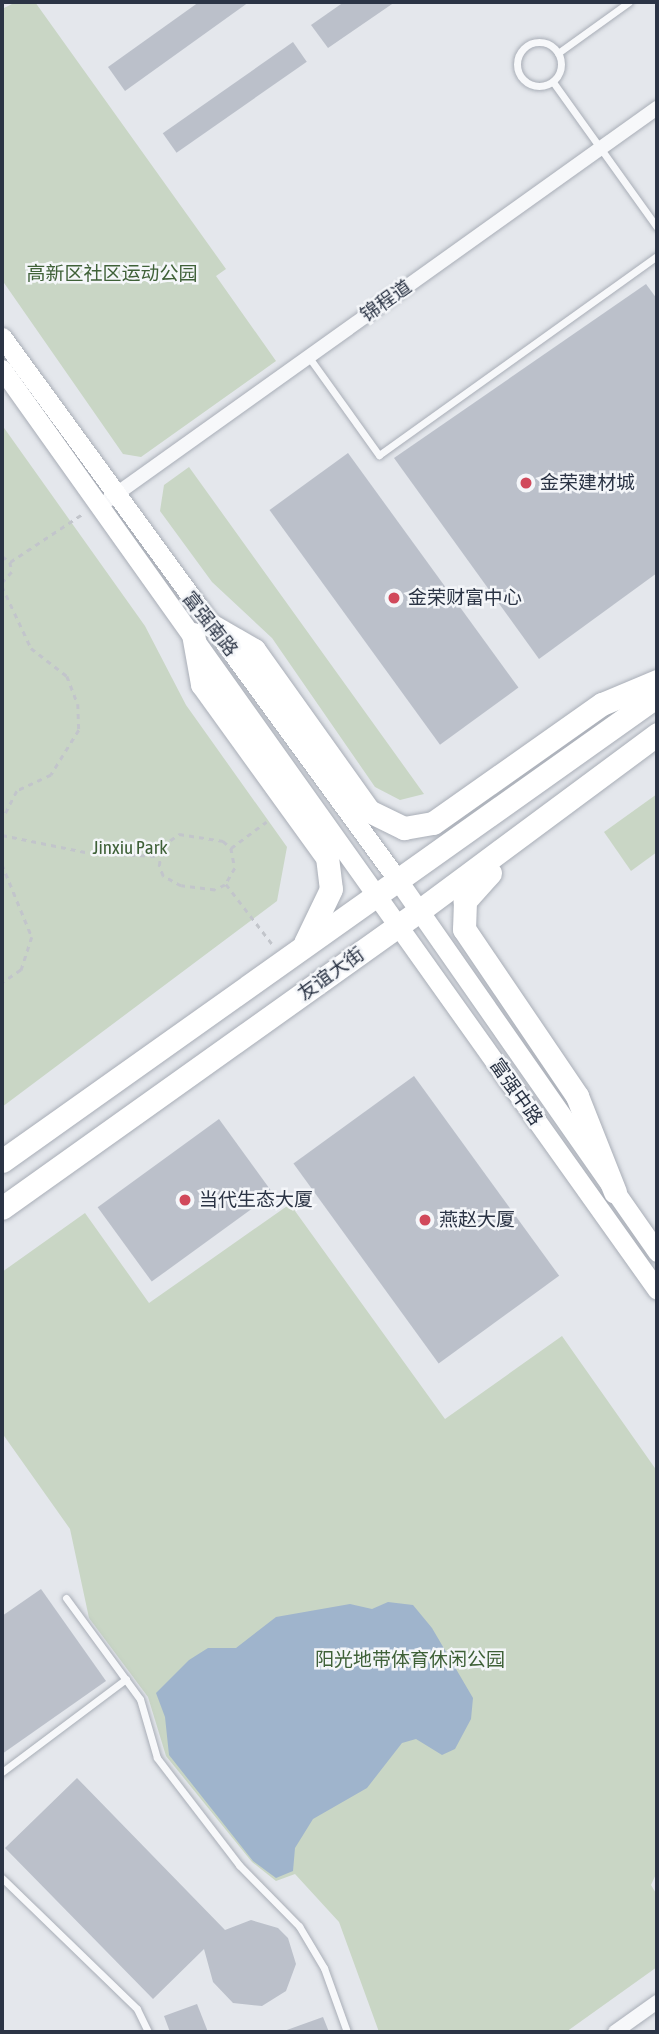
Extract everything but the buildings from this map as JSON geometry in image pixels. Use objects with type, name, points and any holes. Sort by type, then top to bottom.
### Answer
[{"type":"main road","name":"富强南路","points":[[2,337],[108,500],[201,629],[397,879],[419,911]]},
{"type":"main road","name":"富强南路","points":[[2,369],[108,500]]},
{"type":"main road","name":"富强南路","points":[[201,629],[376,894]]},
{"type":"main road","points":[[304,946],[331,889],[327,858],[202,684],[201,629],[254,650],[369,811],[386,823],[414,829],[433,823],[602,704],[657,681]]},
{"type":"main road","name":"友谊大街","points":[[2,1161],[657,696]]},
{"type":"main road","name":"友谊大街","points":[[2,1208],[419,911],[657,734]]},
{"type":"main road","points":[[615,1192],[577,1096],[470,941],[462,911],[482,879],[657,748]]},
{"type":"main road","name":"富强中路","points":[[376,894],[657,1290]]},
{"type":"main road","name":"富强中路","points":[[419,911],[657,1252]]},
{"type":"street","name":"锦程道","points":[[108,500],[657,108]]},
{"type":"street","points":[[615,2032],[657,2002]]},
{"type":"lane","points":[[558,53],[629,2]]},
{"type":"lane","points":[[532,43],[547,43],[558,53],[561,65],[553,82],[541,87],[528,84],[518,74],[517,59],[532,43]]},
{"type":"lane","points":[[553,82],[657,228]]},
{"type":"lane","points":[[308,356],[379,455],[657,256]]},
{"type":"lane","points":[[66,1598],[141,1699],[157,1758],[239,1866],[299,1926],[324,1968],[347,2032]]},
{"type":"lane","points":[[2,1772],[126,1679]]},
{"type":"lane","points":[[2,1878],[137,2009],[148,2032]]},
{"type":"path","points":[[10,562],[62,524],[108,500]]},
{"type":"path","points":[[2,556],[10,562],[12,572],[2,584],[31,648],[67,676],[78,704],[79,730],[51,775],[18,791],[2,821]]},
{"type":"path","points":[[231,848],[266,822]]},
{"type":"path","points":[[179,834],[223,841],[231,848],[235,868],[226,884],[215,890],[171,883],[159,866],[159,856],[169,838],[179,834]]},
{"type":"path","points":[[2,835],[90,853],[159,856]]},
{"type":"path","points":[[2,864],[32,937],[21,970],[2,984]]},
{"type":"path","points":[[226,884],[283,960]]},
{"type":"green space","name":"高新区社区运动公园","points":[[16,2],[35,2],[226,269],[216,276],[276,361],[141,457],[123,454],[2,280],[2,9]]},
{"type":"green space","name":"Jinxiu Park","points":[[2,425],[145,626],[186,705],[287,847],[277,901],[2,1107]]},
{"type":"green space","points":[[189,467],[424,794],[400,800],[375,787],[272,638],[212,582],[160,511],[164,485]]},
{"type":"green space","points":[[657,794],[657,852],[631,871],[604,832]]},
{"type":"green space","name":"阳光地带体育休闲公园","points":[[290,1204],[445,1419],[562,1336],[657,1471],[657,1872],[651,1885],[657,1895],[657,1967],[566,2032],[379,2032],[339,1922],[295,1874],[276,1881],[252,1862],[166,1756],[148,1697],[89,1618],[70,1529],[2,1433],[2,1272],[85,1213],[149,1303]]},
{"type":"water","points":[[388,1602],[413,1605],[432,1628],[473,1698],[471,1719],[455,1749],[442,1755],[416,1739],[402,1743],[367,1788],[313,1819],[295,1848],[293,1871],[276,1878],[253,1861],[169,1755],[165,1717],[156,1693],[189,1660],[208,1648],[236,1648],[276,1617],[350,1604],[372,1609]]},
{"type":"place","name":"金荣建材城","points":[[526,483]]},
{"type":"place","name":"金荣财富中心","points":[[394,598]]},
{"type":"place","name":"当代生态大厦","points":[[185,1200]]},
{"type":"place","name":"燕赵大厦","points":[[425,1220]]}]
